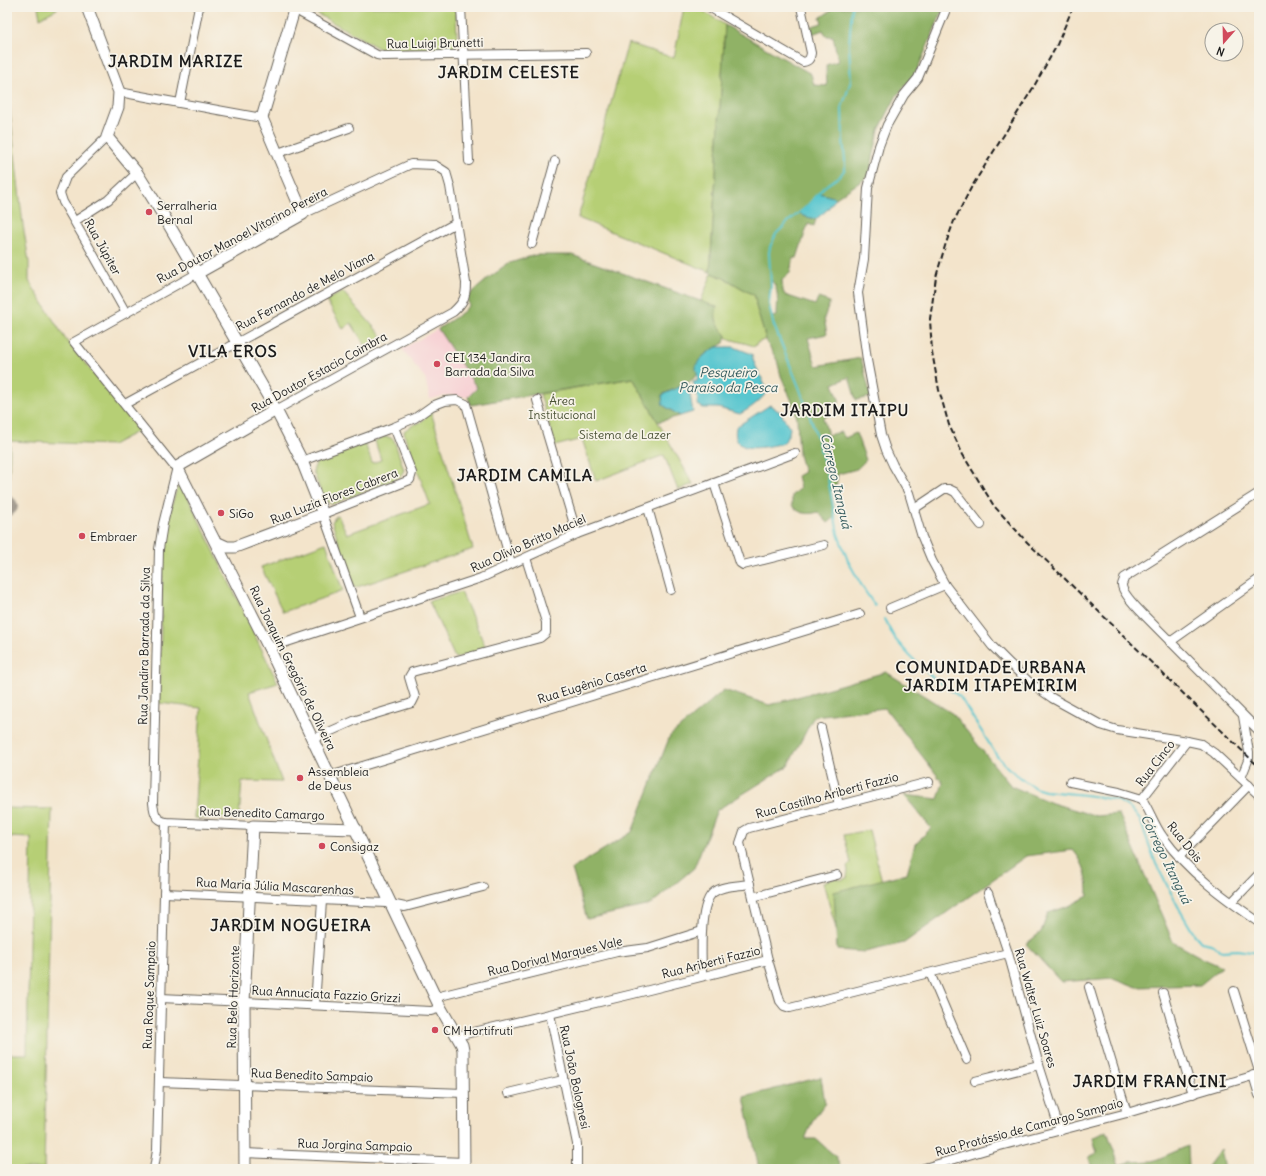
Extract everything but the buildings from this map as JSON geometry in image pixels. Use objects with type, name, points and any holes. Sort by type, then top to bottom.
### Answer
[{"type":"street","points":[[88,7],[119,92],[118,108],[107,138],[137,173],[166,218],[302,461],[323,514],[360,617]]},
{"type":"street","points":[[180,103],[199,7]]},
{"type":"street","points":[[295,7],[262,118],[303,214]]},
{"type":"street","name":"Rua Luigi Brunetti","points":[[298,7],[301,13],[377,55],[383,56],[586,53]]},
{"type":"street","points":[[461,7],[469,161]]},
{"type":"street","points":[[709,7],[720,10],[803,62],[808,61],[811,53],[801,7]]},
{"type":"street","points":[[947,7],[918,78],[904,95],[890,118],[880,141],[868,188],[864,260],[858,293],[867,360],[881,435],[893,465],[909,493],[922,537],[932,561],[945,585],[992,646],[1010,664],[1030,682],[1052,698],[1101,725],[1117,730],[1202,744],[1214,752],[1259,795]]},
{"type":"street","points":[[119,92],[262,118]]},
{"type":"street","points":[[278,153],[349,128]]},
{"type":"street","name":"Rua Júpiter","points":[[107,138],[66,177],[60,193],[63,202],[126,313]]},
{"type":"street","points":[[532,244],[555,161]]},
{"type":"street","name":"Rua Doutor Manoel Vitorino Pereira","points":[[74,342],[303,214],[411,164],[435,165],[446,172],[450,186],[466,284],[466,293]]},
{"type":"street","points":[[74,222],[108,200],[137,173]]},
{"type":"street","name":"Rua Fernando de Melo Viana","points":[[125,404],[456,223]]},
{"type":"street","name":"Rua Doutor Estacio Coimbra","points":[[177,467],[275,415],[453,312],[462,304],[466,293]]},
{"type":"street","name":"Rua Joaquim Gregório de Oliveira","points":[[74,342],[173,465],[177,467],[229,566],[269,648],[437,1001],[462,1045],[464,1165]]},
{"type":"street","points":[[302,461],[394,427],[415,418],[432,406],[445,401],[457,400],[466,404],[511,563]]},
{"type":"street","points":[[537,400],[577,534]]},
{"type":"street","name":"Rua Luzia Flores Cabrera","points":[[235,547],[410,480],[412,473],[394,427]]},
{"type":"street","name":"Rua Olivio Britto Maciel","points":[[269,648],[481,578],[577,534],[795,453]]},
{"type":"street","name":"Rua Jandira Barrada da Silva","points":[[166,822],[158,819],[154,812],[152,803],[159,549],[163,524],[177,467]]},
{"type":"street","points":[[714,483],[740,563],[743,565],[824,545]]},
{"type":"street","points":[[914,509],[944,489],[949,489],[955,492],[982,525]]},
{"type":"street","points":[[1259,493],[1124,578],[1122,585],[1129,597],[1170,642],[1259,731]]},
{"type":"street","points":[[648,508],[671,590]]},
{"type":"street","points":[[216,542],[226,546],[235,547]]},
{"type":"street","points":[[229,566],[229,554],[235,547]]},
{"type":"street","points":[[313,739],[356,720],[412,702],[415,697],[409,677],[412,672],[540,638],[546,632],[546,622],[526,558]]},
{"type":"street","points":[[1170,642],[1259,579]]},
{"type":"street","points":[[890,608],[945,585]]},
{"type":"street","name":"Rua Eugênio Caserta","points":[[330,776],[860,614]]},
{"type":"street","points":[[1241,778],[1249,758],[1243,716]]},
{"type":"street","points":[[821,728],[839,805]]},
{"type":"street","name":"Rua Cinco","points":[[1142,799],[1187,741]]},
{"type":"street","name":"Rua Castilho Ariberti Fazzio","points":[[750,884],[740,843],[744,832],[749,828],[929,782]]},
{"type":"street","points":[[1070,782],[1119,792],[1142,799]]},
{"type":"street","points":[[1179,857],[1249,785]]},
{"type":"street","name":"Rua Dois","points":[[1142,799],[1162,836],[1179,857],[1204,882],[1259,922]]},
{"type":"street","name":"Rua Benedito Camargo","points":[[166,822],[356,829]]},
{"type":"street","name":"Rua Roque Sampaio","points":[[154,1169],[157,1150],[166,822]]},
{"type":"street","name":"Rua Belo Horizonte","points":[[244,1169],[244,1002],[253,826]]},
{"type":"street","points":[[1232,902],[1259,874]]},
{"type":"street","points":[[753,897],[837,875]]},
{"type":"street","points":[[702,976],[702,931],[704,913],[707,900],[713,892],[720,889],[750,884],[768,960]]},
{"type":"street","points":[[399,921],[400,913],[405,907],[483,887]]},
{"type":"street","name":"Rua Maria Júlia Mascarenhas","points":[[164,893],[389,902],[405,907]]},
{"type":"street","name":"Rua Walter Luiz Soares","points":[[988,893],[1008,953],[1039,1066],[1060,1131]]},
{"type":"street","points":[[315,1005],[322,900]]},
{"type":"street","name":"Rua Dorival Marques Vale","points":[[437,1001],[617,952],[648,948],[702,931]]},
{"type":"street","name":"Rua Ariberti Fazzio","points":[[457,1036],[768,960],[780,1000],[784,1006],[790,1008],[1008,953]]},
{"type":"street","points":[[930,973],[967,1060]]},
{"type":"street","points":[[1090,987],[1127,1113]]},
{"type":"street","points":[[1234,990],[1257,1073],[1259,1095]]},
{"type":"street","points":[[1163,993],[1192,1094]]},
{"type":"street","name":"Rua Annuciata Fazzio Grizzi","points":[[161,998],[431,1012],[438,1009],[437,1001]]},
{"type":"street","name":"Rua João Bolognesi","points":[[550,1014],[577,1144],[577,1169]]},
{"type":"street","points":[[975,1081],[1039,1066]]},
{"type":"street","name":"Rua Protássio de Camargo Sampaio","points":[[921,1169],[1127,1113],[1257,1073]]},
{"type":"street","points":[[508,1093],[564,1080]]},
{"type":"street","name":"Rua Benedito Sampaio","points":[[159,1082],[464,1093]]},
{"type":"street","name":"Rua Jorgina Sampaio","points":[[245,1153],[464,1165]]},
{"type":"shaded area","name":"CEI 134 Jandira Barrada da Silva","points":[[438,329],[477,388],[468,397],[449,395],[430,399],[425,378],[402,349]]},
{"type":"green space","points":[[38,7],[57,7],[57,9],[40,18]]},
{"type":"green space","points":[[305,7],[456,7],[457,42],[455,46],[450,48],[382,50]]},
{"type":"green space","points":[[684,7],[697,7],[725,25],[710,272],[578,218],[628,43],[674,58]]},
{"type":"green space","points":[[833,7],[944,7],[915,75],[897,95],[879,130],[869,176],[836,198],[819,193],[800,212],[803,216],[816,219],[814,226],[808,224],[797,258],[793,258],[790,273],[782,280],[785,295],[815,305],[818,298],[830,302],[824,318],[827,334],[808,338],[816,366],[861,358],[871,397],[856,400],[849,377],[833,384],[840,402],[824,406],[829,415],[823,418],[828,435],[841,432],[845,438],[856,433],[866,460],[857,469],[838,474],[836,486],[830,491],[835,517],[828,523],[818,512],[804,513],[798,511],[792,506],[792,495],[800,488],[797,476],[804,472],[799,455],[797,418],[781,376],[777,360],[767,343],[756,306],[755,296],[728,280],[710,272],[725,25],[811,74],[814,85],[827,86],[826,65],[838,61],[833,36],[826,36],[823,30],[812,34],[809,27],[822,23],[820,18],[833,9]],"holes":[[[771,280],[774,283],[777,292],[777,316],[772,317],[769,304]]]},
{"type":"green space","points":[[7,85],[23,225],[29,262],[29,281],[66,340],[140,430],[112,445],[7,441]]},
{"type":"green space","points":[[535,255],[572,255],[717,307],[716,320],[726,336],[724,343],[709,351],[700,359],[697,369],[698,374],[694,378],[686,384],[662,395],[663,405],[680,416],[658,422],[633,378],[471,405],[468,397],[477,388],[438,329],[463,312],[469,305],[467,297],[490,277],[510,263]]},
{"type":"green space","points":[[712,273],[728,280],[755,296],[756,306],[766,339],[757,343],[754,347],[726,338],[717,324],[714,315],[701,301]]},
{"type":"green space","points":[[343,292],[386,341],[369,351],[351,323],[343,329],[326,300]]},
{"type":"green space","name":"Sistema de Lazer","points":[[633,378],[693,484],[678,490],[664,455],[596,481],[582,439],[555,446],[540,394]]},
{"type":"green space","points":[[431,412],[473,549],[354,588],[332,522],[338,515],[347,534],[430,504],[404,431],[421,422]]},
{"type":"green space","points":[[383,437],[389,437],[394,440],[404,470],[400,477],[332,504],[324,500],[313,471],[316,463],[365,443],[372,463],[381,460],[375,441]]},
{"type":"green space","points":[[7,446],[10,446],[9,488],[7,488]]},
{"type":"green space","points":[[179,486],[183,487],[278,683],[249,692],[282,782],[242,781],[239,818],[194,818],[201,708],[159,703],[163,550],[165,527],[177,488]]},
{"type":"green space","points":[[326,543],[343,591],[283,612],[261,567]]},
{"type":"green space","points":[[461,592],[487,650],[455,658],[429,601]]},
{"type":"green space","points":[[886,672],[953,714],[1011,786],[1052,803],[1096,816],[1119,814],[1173,942],[1222,967],[1200,985],[1137,987],[1113,978],[1061,982],[1026,944],[1041,932],[1048,913],[1069,906],[1088,896],[1085,872],[1073,850],[1026,856],[904,943],[865,952],[837,950],[834,892],[907,873],[915,844],[931,828],[904,795],[938,799],[943,783],[885,708],[814,716],[788,766],[717,810],[694,868],[650,905],[587,919],[572,869],[632,832],[670,736],[724,690],[769,705]]},
{"type":"green space","points":[[7,808],[52,809],[44,1169],[7,1169],[10,1068],[7,1068],[7,1054],[27,1054],[31,838],[7,837]]},
{"type":"green space","points":[[869,830],[891,917],[837,932],[823,882],[836,878],[841,880],[847,878],[847,866],[851,863],[844,835]]},
{"type":"green space","points":[[821,1077],[825,1103],[813,1120],[805,1139],[816,1139],[836,1157],[841,1169],[759,1169],[744,1097]]},
{"type":"green space","points":[[1107,1131],[1119,1165],[1130,1162],[1153,1161],[1188,1146],[1189,1167],[1188,1169],[1092,1169],[1089,1157],[1097,1153],[1093,1138]]},
{"type":"green space","points":[[1221,1149],[1225,1169],[1206,1169]]},
{"type":"water","points":[[819,193],[836,198],[827,210],[816,219],[803,216],[800,213]]},
{"type":"water","name":"Pesqueiro Paraíso da Pesca","points":[[717,347],[734,347],[752,354],[764,383],[766,393],[754,405],[740,414],[718,408],[703,408],[698,405],[697,393],[693,382],[697,381],[696,366],[704,356]]},
{"type":"water","points":[[688,383],[693,412],[680,416],[663,405],[662,395]]},
{"type":"water","points":[[770,405],[780,412],[790,428],[784,443],[752,448],[739,443],[736,437],[736,427]]},
{"type":"waterway","name":"Córrego Itanguá","points":[[852,7],[849,45],[851,81],[842,107],[845,169],[840,176],[824,187],[806,207],[776,234],[769,253],[771,286],[769,304],[773,323],[815,431],[827,473],[838,534],[848,561],[875,606]]},
{"type":"waterway","name":"Córrego Itanguá","points":[[884,619],[895,639],[910,656],[931,676],[960,697],[997,756],[1008,768],[1035,788],[1045,791],[1117,800],[1131,809],[1140,820],[1156,864],[1181,912],[1194,934],[1201,942],[1211,944],[1222,951],[1237,950],[1259,953]]},
{"type":"railway","points":[[1073,7],[1056,47],[1033,88],[971,188],[954,221],[945,246],[936,277],[930,319],[932,352],[939,390],[949,425],[963,455],[994,506],[1027,542],[1259,767]]},
{"type":"place","name":"Serralheria Bernal","points":[[149,212]]},
{"type":"place","name":"CEI 134 Jandira Barrada da Silva","points":[[437,364]]},
{"type":"place","name":"SiGo","points":[[221,513]]},
{"type":"place","name":"Embraer","points":[[82,536]]},
{"type":"place","name":"Assembleia de Deus","points":[[300,778]]},
{"type":"place","name":"Consigaz","points":[[322,846]]},
{"type":"place","name":"CM Hortifruti","points":[[435,1030]]},
{"type":"district","name":"JARDIM MARIZE","points":[[176,61]]},
{"type":"district","name":"JARDIM CELESTE","points":[[509,72]]},
{"type":"district","name":"VILA EROS","points":[[233,351]]},
{"type":"district","name":"JARDIM ITAIPU","points":[[845,410]]},
{"type":"district","name":"JARDIM CAMILA","points":[[525,475]]},
{"type":"district","name":"COMUNIDADE URBANA JARDIM ITAPEMIRIM","points":[[991,676]]},
{"type":"district","name":"JARDIM NOGUEIRA","points":[[291,925]]},
{"type":"district","name":"JARDIM FRANCINI","points":[[1150,1081]]},
{"type":"park label","name":"Área Institucional","points":[[562,407]]}]
